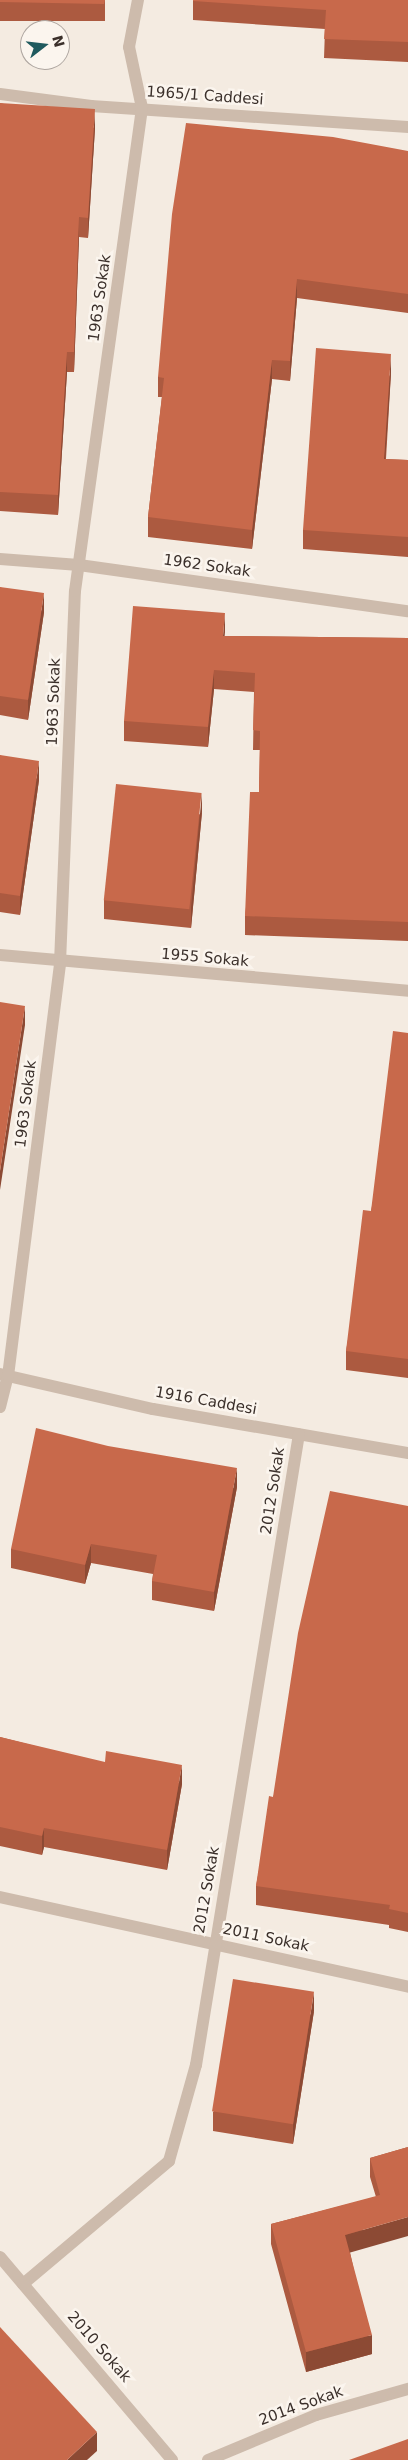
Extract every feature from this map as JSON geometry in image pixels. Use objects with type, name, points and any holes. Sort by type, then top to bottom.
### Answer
[{"type":"street","name":"1963 Sokak","points":[[0,1407],[60,963],[74,601],[142,108],[129,47],[138,0]]},
{"type":"street","name":"1965/1 Caddesi","points":[[0,94],[91,106],[408,127]]},
{"type":"street","name":"1962 Sokak","points":[[0,559],[79,565],[408,611]]},
{"type":"street","name":"1955 Sokak","points":[[0,955],[60,963],[408,992]]},
{"type":"street","name":"1916 Caddesi","points":[[4,1375],[153,1408],[408,1453]]},
{"type":"street","name":"2012 Sokak","points":[[23,2284],[169,2161],[196,2065],[214,1944],[299,1434]]},
{"type":"street","name":"2011 Sokak","points":[[0,1897],[408,1987]]},
{"type":"street","name":"2010 Sokak","points":[[0,2257],[172,2460]]},
{"type":"street","name":"2014 Sokak","points":[[208,2460],[316,2415],[408,2389]]},
{"type":"building","points":[[0,0],[105,0],[104,4],[0,2]]},
{"type":"building","points":[[193,0],[408,0],[408,42],[324,39],[326,10]]},
{"type":"building","points":[[0,103],[95,109],[88,218],[79,217],[74,352],[67,352],[58,495],[0,492]]},
{"type":"building","points":[[186,123],[333,137],[408,151],[408,294],[297,279],[290,361],[272,360],[252,530],[148,517],[164,378],[158,377],[172,214]]},
{"type":"building","points":[[316,348],[391,354],[384,459],[408,460],[408,537],[303,530]]},
{"type":"building","points":[[0,587],[44,593],[28,700],[0,696]]},
{"type":"building","points":[[133,606],[225,613],[223,636],[408,638],[408,922],[245,916],[250,792],[259,792],[260,731],[253,730],[255,673],[214,670],[208,727],[124,721]]},
{"type":"building","points":[[0,755],[39,761],[20,896],[0,893]]},
{"type":"building","points":[[116,784],[202,793],[189,909],[104,900]]},
{"type":"building","points":[[0,1002],[25,1006],[0,1171]]},
{"type":"building","points":[[393,1031],[408,1033],[408,1359],[346,1351],[363,1210],[371,1211]]},
{"type":"building","points":[[36,1428],[108,1446],[237,1468],[214,1592],[152,1581],[157,1555],[91,1544],[85,1565],[11,1549]]},
{"type":"building","points":[[330,1491],[408,1506],[408,1913],[389,1909],[390,1905],[256,1886],[269,1796],[273,1797],[298,1633]]},
{"type":"building","points":[[0,1737],[105,1762],[106,1751],[182,1765],[167,1850],[44,1828],[42,1836],[0,1827]]},
{"type":"building","points":[[233,1979],[314,1992],[293,2124],[212,2111]]},
{"type":"building","points":[[408,2147],[408,2217],[345,2235],[372,2335],[306,2352],[271,2224],[380,2195],[370,2158]]},
{"type":"building","points":[[0,2327],[97,2432],[67,2460],[0,2460]]},
{"type":"building","points":[[408,2439],[408,2460],[349,2460]]}]
